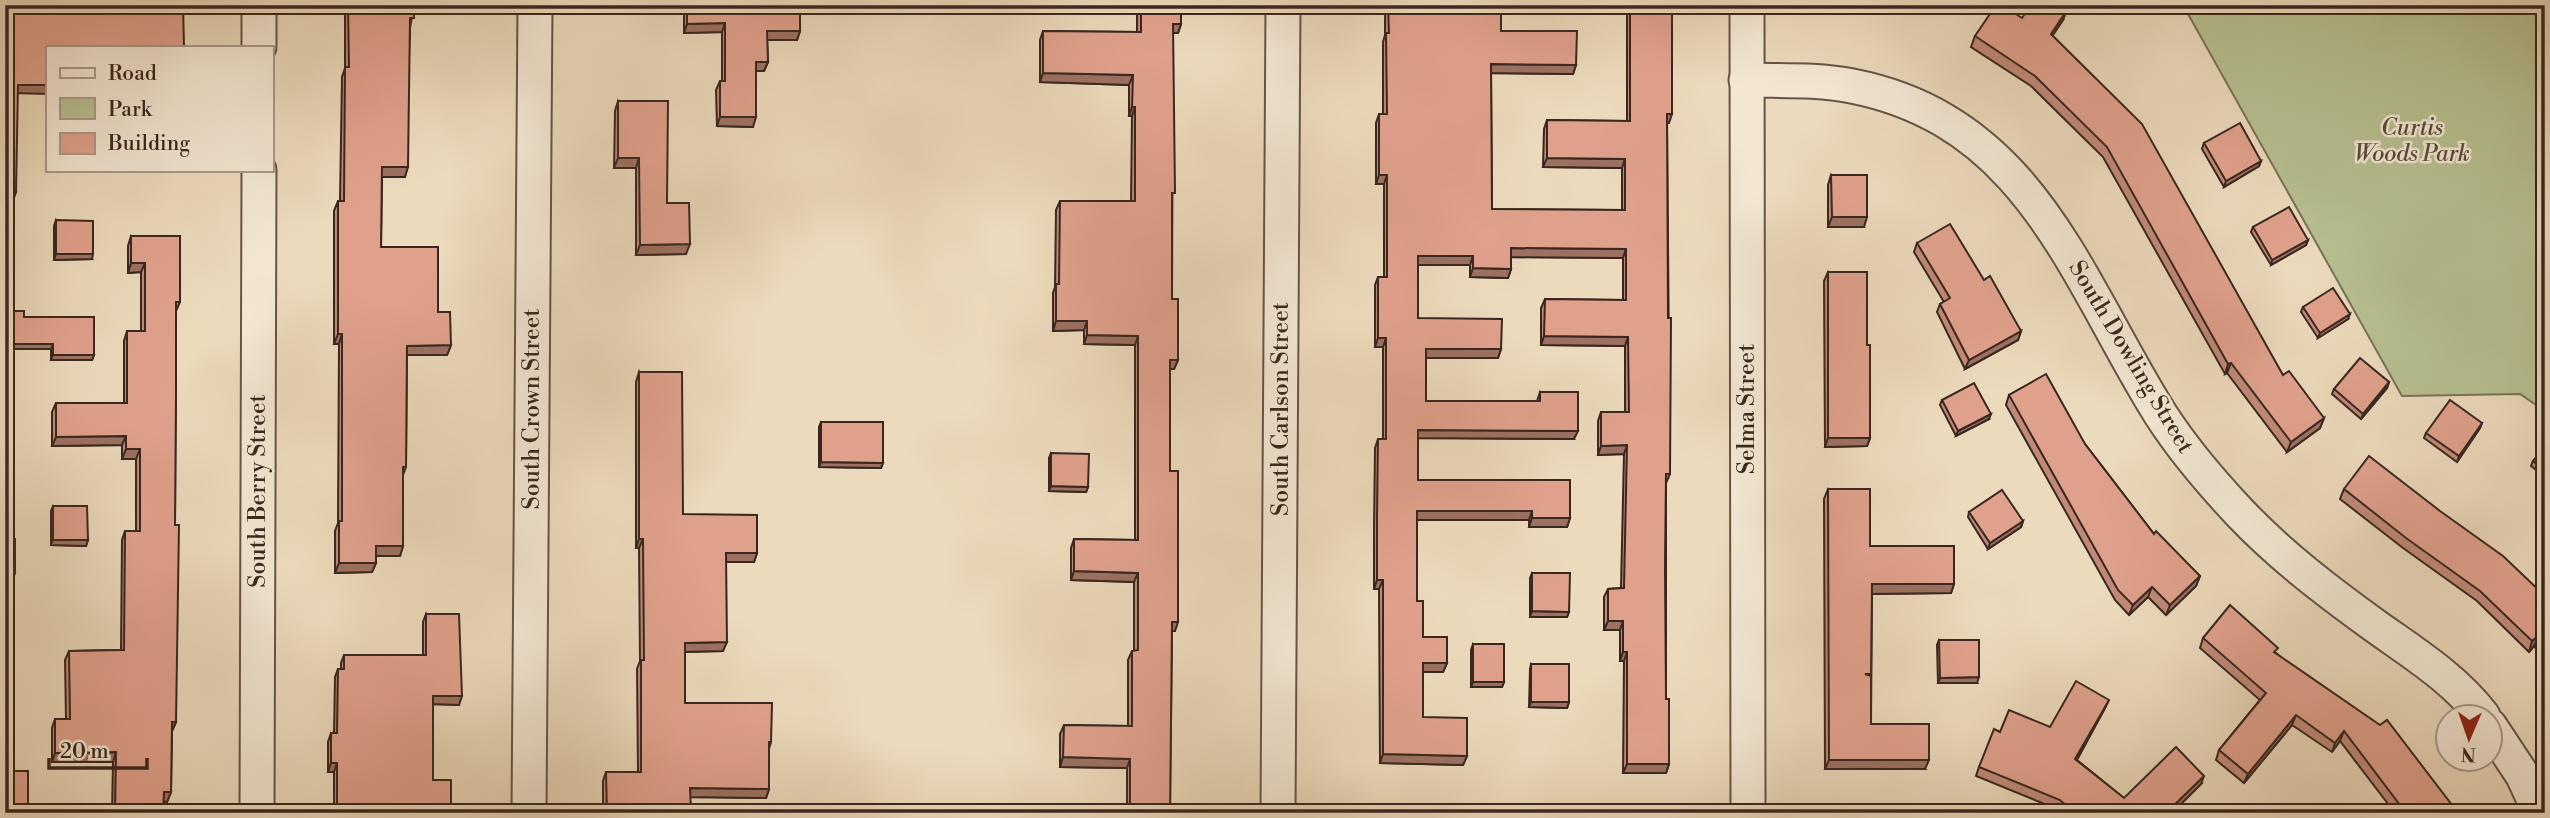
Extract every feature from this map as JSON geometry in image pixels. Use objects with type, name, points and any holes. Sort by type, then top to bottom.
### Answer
[{"type":"street","points":[[259,5],[259,46]]},
{"type":"street","name":"South Crown Street","points":[[529,813],[535,5]]},
{"type":"street","name":"South Carlson Street","points":[[1278,813],[1283,5]]},
{"type":"street","name":"Selma Street","points":[[1747,5],[1748,813]]},
{"type":"street","name":"South Dowling Street","points":[[1746,80],[1818,82],[1852,86],[1884,94],[1945,120],[1991,154],[2022,184],[2049,220],[2154,404],[2211,481],[2258,532],[2295,566],[2448,678],[2470,702]]},
{"type":"street","name":"South Berry Street","points":[[257,813],[258,172]]},
{"type":"street","points":[[2504,747],[2524,776],[2540,813]]},
{"type":"green space","name":"Curtis Woods Park","points":[[2183,5],[2545,5],[2545,411],[2520,394],[2402,396]]},
{"type":"building","points":[[5,5],[183,5],[184,46],[46,46],[46,85],[18,85],[16,192],[5,192]]},
{"type":"building","points":[[348,5],[414,5],[414,18],[410,18],[408,167],[382,167],[381,247],[438,247],[438,312],[450,312],[451,345],[407,346],[403,546],[376,546],[376,563],[339,563],[339,521],[342,521],[342,334],[338,334],[338,201],[344,201],[345,67],[349,67]]},
{"type":"building","points":[[687,5],[800,5],[800,31],[767,31],[768,62],[756,62],[756,117],[720,117],[720,81],[725,81],[725,23],[687,24]]},
{"type":"building","points":[[1141,5],[1181,5],[1181,24],[1173,24],[1175,193],[1172,193],[1172,299],[1178,299],[1178,360],[1170,360],[1170,471],[1178,471],[1178,622],[1172,622],[1170,813],[1130,813],[1130,759],[1063,757],[1064,725],[1132,726],[1132,651],[1138,650],[1138,573],[1074,571],[1074,539],[1138,540],[1138,336],[1087,335],[1087,321],[1056,321],[1056,284],[1059,284],[1060,201],[1135,201],[1135,107],[1132,107],[1133,75],[1043,73],[1043,31],[1141,32]]},
{"type":"building","points":[[1388,5],[1501,5],[1501,31],[1577,31],[1576,65],[1491,64],[1492,209],[1625,210],[1625,159],[1547,158],[1547,120],[1630,121],[1630,5],[1672,5],[1672,114],[1667,114],[1668,318],[1671,318],[1670,474],[1666,474],[1665,567],[1669,764],[1627,764],[1627,652],[1623,652],[1623,621],[1608,621],[1608,589],[1624,588],[1627,445],[1601,446],[1601,412],[1629,412],[1628,337],[1544,336],[1545,299],[1626,300],[1626,249],[1511,248],[1511,269],[1473,268],[1473,256],[1418,256],[1418,318],[1502,319],[1501,349],[1426,349],[1426,401],[1540,401],[1540,392],[1578,392],[1578,431],[1418,430],[1418,480],[1570,480],[1570,518],[1532,518],[1532,511],[1417,511],[1417,601],[1423,601],[1423,637],[1447,637],[1447,663],[1423,663],[1423,717],[1467,718],[1467,756],[1383,754],[1383,580],[1377,580],[1377,518],[1378,439],[1386,439],[1386,338],[1378,338],[1378,277],[1387,277],[1387,175],[1379,175],[1379,114],[1387,114]]},
{"type":"building","points":[[1996,5],[2002,5],[2022,18],[2031,5],[2059,5],[2067,10],[2051,34],[2142,124],[2283,375],[2289,371],[2324,418],[2291,442],[2231,363],[2228,364],[2107,147],[2035,76],[1975,36]]},
{"type":"building","points":[[618,101],[668,101],[667,203],[689,203],[690,244],[640,245],[639,158],[618,158]]},
{"type":"building","points":[[2240,123],[2261,161],[2226,181],[2204,143]]},
{"type":"building","points":[[1831,175],[1867,175],[1867,217],[1832,217]]},
{"type":"building","points":[[2289,207],[2308,240],[2272,260],[2253,227]]},
{"type":"building","points":[[56,220],[93,221],[93,254],[56,254]]},
{"type":"building","points":[[1950,224],[1984,280],[1990,276],[2021,331],[1969,360],[1940,304],[1950,298],[1917,243]]},
{"type":"building","points":[[131,236],[180,236],[180,302],[176,302],[175,525],[179,525],[176,722],[172,722],[171,792],[164,792],[163,813],[115,813],[116,752],[55,753],[55,719],[70,719],[69,651],[124,650],[125,531],[140,531],[140,449],[126,449],[126,436],[56,437],[56,403],[127,403],[127,331],[145,331],[145,263],[131,263]]},
{"type":"building","points":[[1828,272],[1867,272],[1870,438],[1828,438]]},
{"type":"building","points":[[2333,288],[2350,314],[2320,333],[2303,307]]},
{"type":"building","points":[[5,311],[24,311],[24,317],[94,317],[94,355],[53,355],[53,344],[5,344]]},
{"type":"building","points":[[2360,358],[2389,382],[2363,414],[2334,389]]},
{"type":"building","points":[[639,372],[682,372],[683,514],[757,515],[757,553],[726,553],[727,642],[685,643],[685,703],[772,703],[769,789],[690,788],[691,813],[607,813],[606,772],[641,772],[641,660],[644,660],[643,539],[639,539]]},
{"type":"building","points":[[2046,374],[2085,444],[2154,534],[2156,531],[2200,576],[2170,605],[2152,587],[2133,605],[2118,590],[2009,395]]},
{"type":"building","points":[[1974,383],[1991,414],[1958,431],[1942,400]]},
{"type":"building","points":[[2450,400],[2482,423],[2459,456],[2426,433]]},
{"type":"building","points":[[821,422],[883,422],[883,463],[821,462]]},
{"type":"building","points":[[2545,447],[2545,470],[2533,461]]},
{"type":"building","points":[[1051,453],[1089,454],[1088,487],[1051,486]]},
{"type":"building","points":[[2369,456],[2503,556],[2545,596],[2545,645],[2538,636],[2532,641],[2480,591],[2344,489]]},
{"type":"building","points":[[1828,489],[1870,489],[1870,546],[1954,546],[1954,584],[1872,584],[1871,674],[1865,674],[1871,676],[1871,724],[1929,724],[1929,760],[1829,760]]},
{"type":"building","points":[[2002,490],[2023,521],[1990,543],[1969,512]]},
{"type":"building","points":[[53,506],[87,506],[88,540],[53,540]]},
{"type":"building","points":[[5,539],[15,539],[15,573],[5,573]]},
{"type":"building","points":[[1532,573],[1570,573],[1569,612],[1532,611]]},
{"type":"building","points":[[2230,605],[2278,648],[2274,652],[2380,725],[2387,720],[2452,805],[2454,813],[2406,813],[2344,731],[2335,743],[2296,715],[2248,774],[2219,750],[2266,693],[2203,638]]},
{"type":"building","points":[[426,614],[459,614],[462,696],[433,696],[433,780],[451,780],[451,813],[337,813],[337,763],[331,763],[331,733],[337,733],[338,669],[344,669],[344,655],[426,655]]},
{"type":"building","points":[[1939,640],[1979,640],[1979,677],[1940,678]]},
{"type":"building","points":[[1473,644],[1504,644],[1504,682],[1473,682]]},
{"type":"building","points":[[1531,664],[1569,664],[1569,702],[1531,702]]},
{"type":"building","points":[[2076,681],[2109,700],[2075,759],[2124,798],[2176,747],[2204,776],[2166,813],[2075,813],[2060,800],[1979,767],[1994,729],[2000,732],[2009,710],[2050,727]]},
{"type":"building","points":[[5,771],[28,771],[28,813],[5,813]]}]
